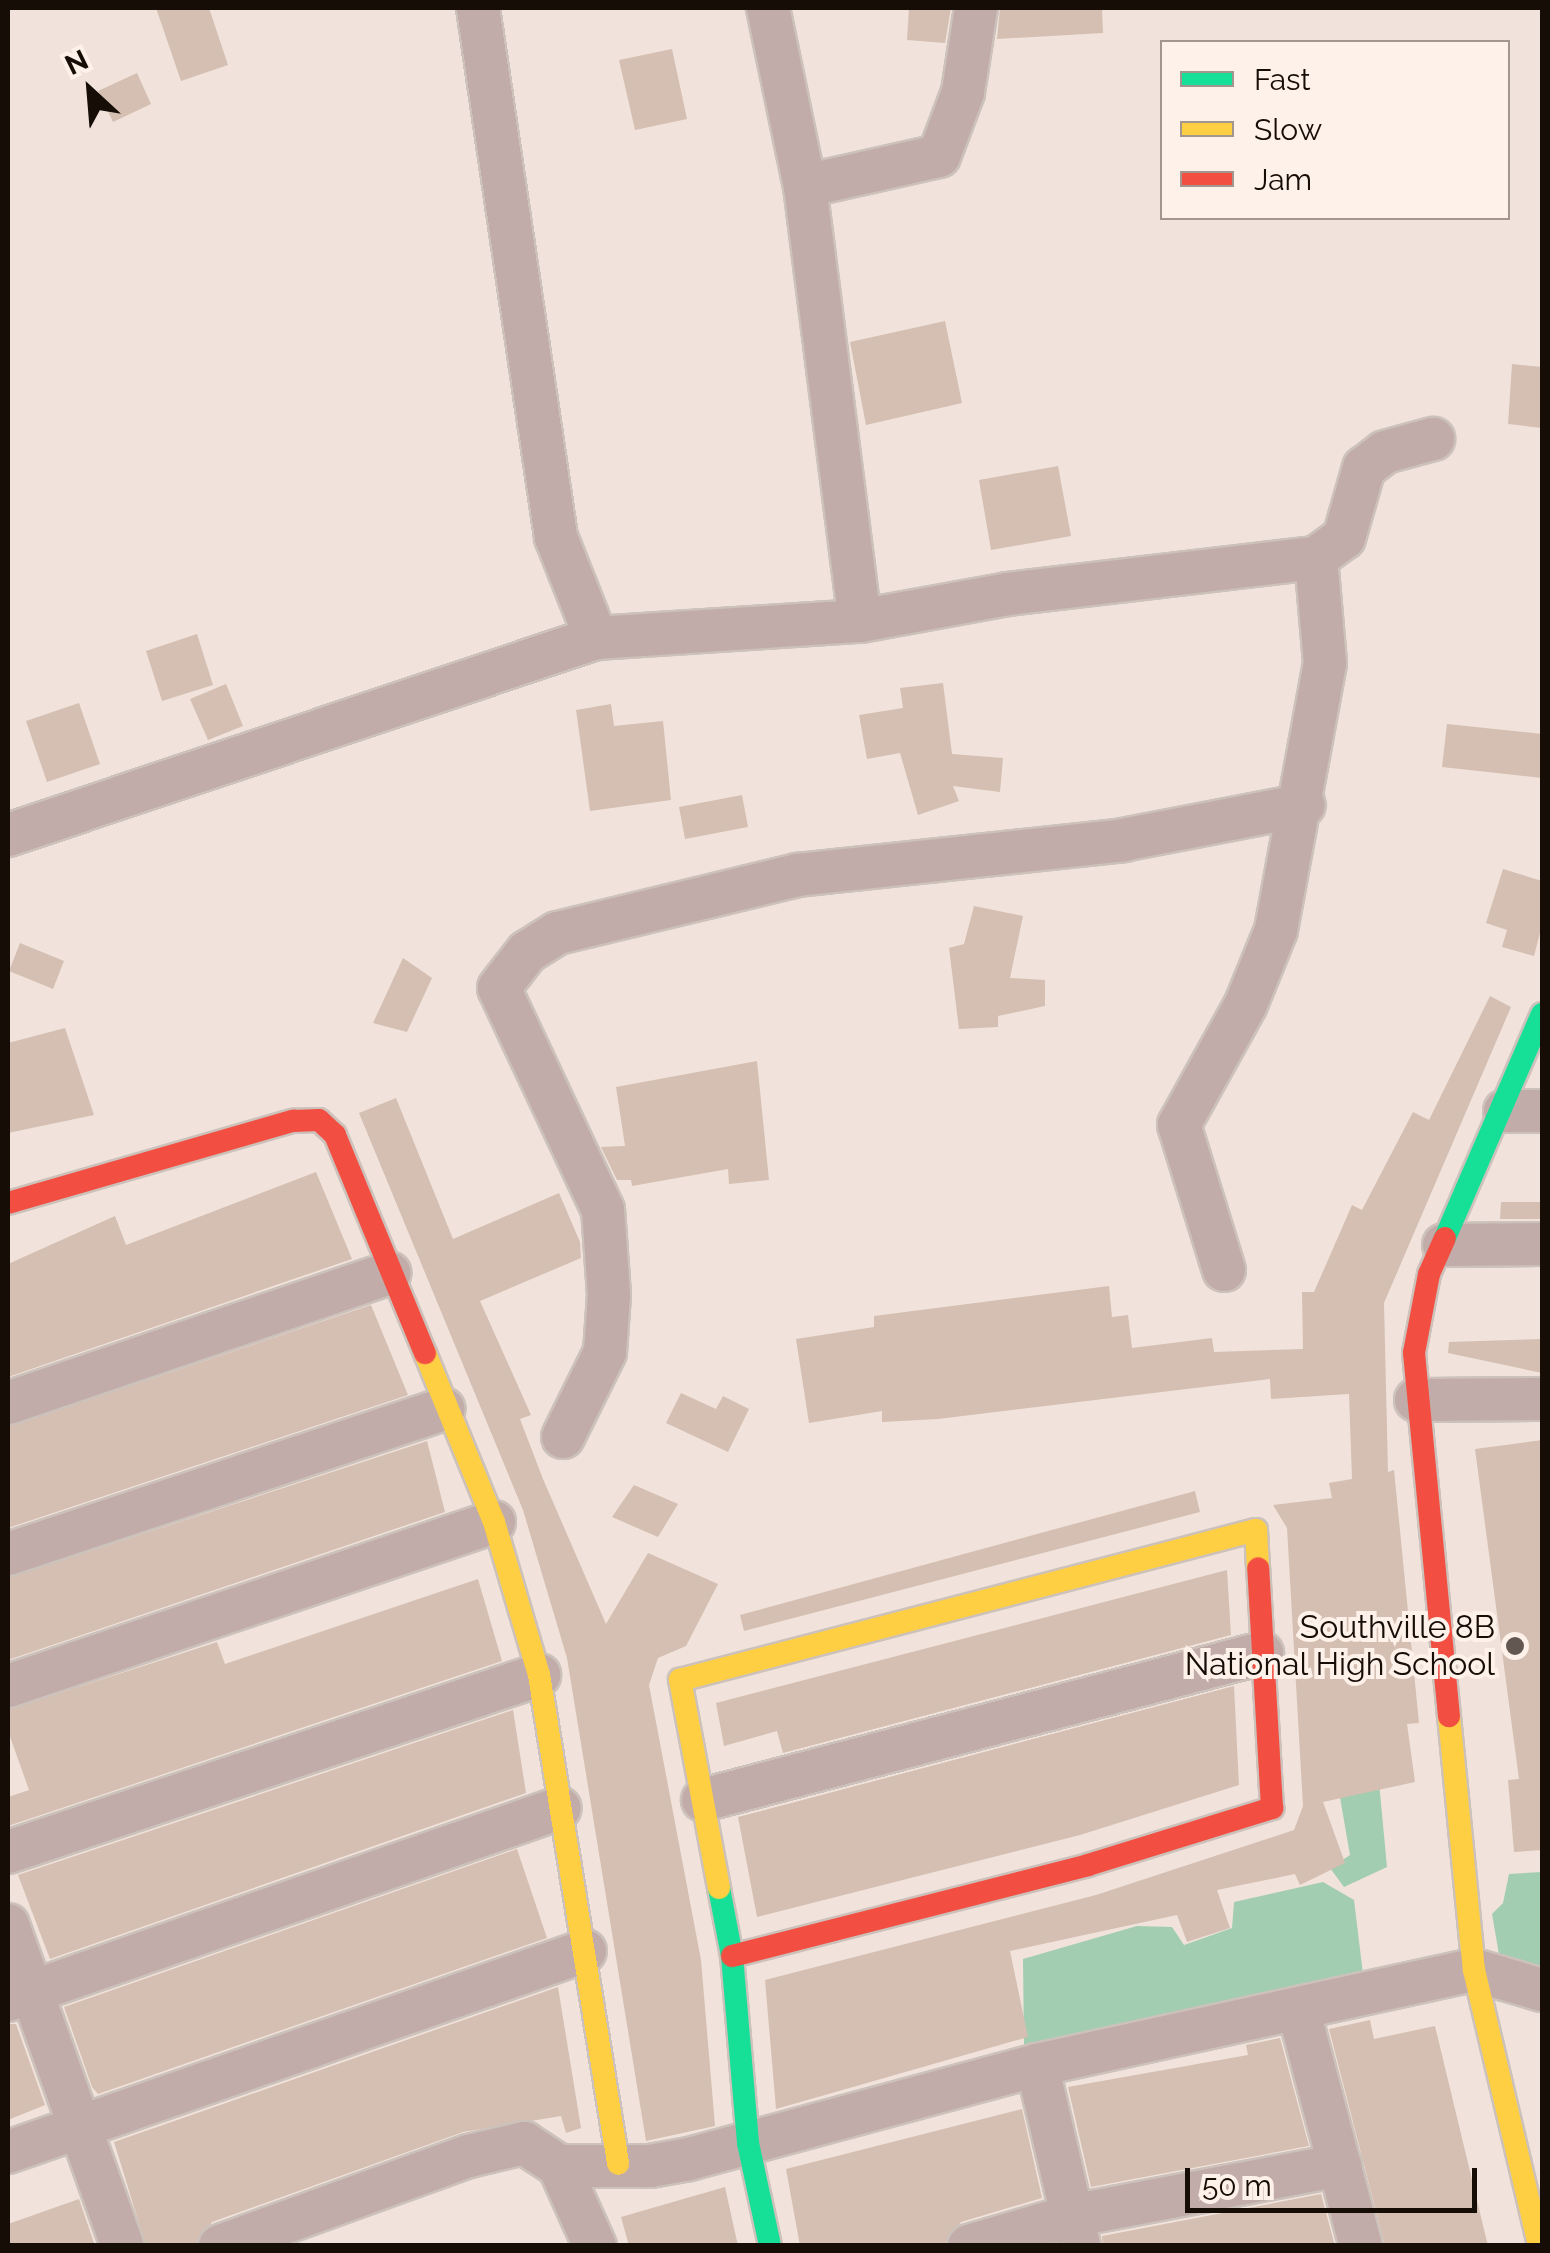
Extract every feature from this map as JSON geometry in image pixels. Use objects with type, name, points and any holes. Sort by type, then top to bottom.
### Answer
[{"type":"street","points":[[478,8],[556,537],[596,638]]},
{"type":"street","points":[[768,8],[804,186],[860,621]]},
{"type":"street","points":[[804,186],[939,156],[963,92],[976,8]]},
{"type":"street","points":[[8,835],[596,638],[860,621],[1028,592],[1316,558],[1344,538],[1364,468],[1386,452],[1434,439]]},
{"type":"street","points":[[1224,1270],[1178,1125],[1246,1004],[1276,930],[1304,805],[1326,663],[1316,558]]},
{"type":"street","points":[[563,1436],[605,1352],[610,1295],[602,1210],[500,988],[527,952],[558,933],[798,875],[1123,840],[1304,805]]},
{"type":"street","points":[[1539,2246],[1529,2151],[1474,1970],[1414,1352],[1428,1274],[1524,1111],[1542,1014]]},
{"type":"street","points":[[8,1203],[293,1121],[320,1120],[335,1135],[444,1409],[494,1522],[539,1675],[618,2164]]},
{"type":"street","points":[[1444,1245],[1542,1244]]},
{"type":"street","points":[[8,1404],[390,1274]]},
{"type":"street","points":[[1416,1400],[1542,1400]]},
{"type":"street","points":[[8,1554],[444,1409]]},
{"type":"street","points":[[8,1686],[494,1522]]},
{"type":"street","points":[[732,1956],[1088,1865],[1272,1808],[1256,1530],[680,1680],[732,1956],[748,2143],[770,2246]]},
{"type":"street","points":[[704,1800],[1262,1653]]},
{"type":"street","points":[[8,1852],[539,1675]]},
{"type":"street","points":[[19,1995],[560,1808]]},
{"type":"street","points":[[8,1925],[19,1995],[82,2129],[122,2246]]},
{"type":"street","points":[[8,2152],[585,1951]]},
{"type":"street","points":[[559,2166],[650,2166],[1038,2065],[1299,2012],[1474,1970],[1542,1990]]},
{"type":"street","points":[[1299,2012],[1362,2246]]},
{"type":"street","points":[[1038,2065],[1075,2231]]},
{"type":"street","points":[[220,2246],[469,2156],[524,2143],[559,2166],[596,2246]]},
{"type":"street","points":[[969,2246],[1075,2231],[1340,2165]]},
{"type":"green space","points":[[1379,1782],[1387,1867],[1344,1887],[1330,1868],[1350,1855],[1338,1786]]},
{"type":"green space","points":[[1542,1872],[1542,1985],[1502,1972],[1492,1914],[1503,1903],[1509,1874]]},
{"type":"green space","points":[[1323,1882],[1354,1900],[1363,1974],[1024,2047],[1023,1959],[1137,1926],[1172,1927],[1184,1945],[1232,1928],[1234,1902]]},
{"type":"building","points":[[156,8],[209,8],[228,65],[181,81]]},
{"type":"building","points":[[909,8],[951,8],[945,43],[907,40]]},
{"type":"building","points":[[1000,8],[1102,8],[1103,33],[997,39]]},
{"type":"building","points":[[672,49],[687,119],[635,130],[619,60]]},
{"type":"building","points":[[137,73],[151,104],[113,122],[98,91]]},
{"type":"building","points":[[945,321],[962,403],[866,425],[850,342]]},
{"type":"building","points":[[1512,364],[1542,367],[1542,428],[1508,424]]},
{"type":"building","points":[[1058,466],[1071,536],[991,550],[979,480]]},
{"type":"building","points":[[197,634],[213,685],[162,701],[146,651]]},
{"type":"building","points":[[943,683],[952,754],[1003,758],[1000,792],[953,786],[959,801],[918,815],[900,753],[867,759],[859,715],[903,708],[900,688]]},
{"type":"building","points":[[226,684],[243,726],[208,740],[190,699]]},
{"type":"building","points":[[79,703],[100,764],[47,782],[26,721]]},
{"type":"building","points":[[611,704],[614,726],[663,721],[671,800],[590,811],[576,710]]},
{"type":"building","points":[[1447,724],[1542,734],[1542,778],[1442,767]]},
{"type":"building","points":[[742,795],[748,827],[685,839],[679,807]]},
{"type":"building","points":[[1503,869],[1542,881],[1542,925],[1534,956],[1502,947],[1507,930],[1486,923]]},
{"type":"building","points":[[974,906],[1023,916],[1010,978],[1045,980],[1045,1006],[998,1016],[998,1027],[959,1029],[949,948],[964,944]]},
{"type":"building","points":[[20,943],[64,961],[53,989],[9,971]]},
{"type":"building","points":[[403,958],[432,978],[407,1032],[373,1023]]},
{"type":"building","points":[[1490,996],[1511,1007],[1384,1303],[1388,1472],[1394,1470],[1419,1723],[1407,1724],[1415,1782],[1323,1802],[1345,1863],[1300,1885],[1295,1874],[1217,1890],[1230,1928],[1187,1942],[1177,1915],[1010,1951],[1028,2037],[776,2109],[765,1980],[1096,1895],[1294,1830],[1303,1806],[1287,1528],[1273,1505],[1332,1498],[1329,1483],[1352,1479],[1349,1394],[1271,1399],[1270,1379],[938,1419],[882,1422],[882,1411],[809,1423],[796,1339],[874,1327],[874,1316],[1109,1286],[1112,1317],[1128,1315],[1132,1348],[1212,1338],[1214,1352],[1303,1349],[1302,1292],[1314,1292],[1352,1205],[1362,1210],[1413,1112],[1429,1120]]},
{"type":"building","points":[[65,1028],[94,1115],[8,1133],[8,1043]]},
{"type":"building","points":[[757,1061],[769,1180],[729,1184],[728,1169],[632,1186],[631,1180],[617,1180],[601,1147],[625,1146],[616,1087]]},
{"type":"building","points":[[396,1098],[453,1239],[559,1193],[580,1242],[581,1258],[480,1301],[531,1415],[520,1419],[606,1624],[648,1553],[718,1584],[686,1646],[658,1658],[649,1685],[701,1960],[715,2126],[646,2141],[567,1658],[523,1510],[359,1113]]},
{"type":"building","points":[[316,1172],[352,1259],[8,1377],[8,1264],[115,1216],[126,1245]]},
{"type":"building","points":[[1501,1202],[1542,1202],[1542,1219],[1500,1219]]},
{"type":"building","points":[[371,1305],[408,1395],[8,1528],[8,1427]]},
{"type":"building","points":[[1542,1339],[1542,1373],[1448,1353],[1449,1342]]},
{"type":"building","points":[[681,1393],[716,1409],[723,1396],[749,1409],[728,1452],[666,1423]]},
{"type":"building","name":"Southville 8B National High School","points":[[1542,1440],[1542,1850],[1514,1852],[1508,1780],[1519,1779],[1475,1449]]},
{"type":"building","points":[[427,1441],[445,1512],[8,1660],[8,1578]]},
{"type":"building","points":[[634,1485],[678,1504],[658,1537],[612,1517]]},
{"type":"building","points":[[1195,1491],[1200,1512],[744,1631],[740,1615]]},
{"type":"building","points":[[1227,1570],[1231,1635],[783,1753],[777,1731],[724,1746],[716,1703]]},
{"type":"building","points":[[478,1579],[502,1661],[8,1826],[8,1797],[29,1790],[8,1731],[8,1710],[217,1642],[225,1664]]},
{"type":"building","points":[[1234,1686],[1239,1785],[1080,1835],[757,1917],[738,1817]]},
{"type":"building","points":[[513,1710],[526,1793],[50,1959],[18,1875]]},
{"type":"building","points":[[517,1849],[547,1938],[98,2094],[92,2087],[64,2007]]},
{"type":"building","points":[[558,1987],[581,2128],[566,2133],[561,2116],[463,2132],[212,2222],[196,2246],[146,2246],[114,2142]]},
{"type":"building","points":[[1370,2020],[1374,2039],[1435,2026],[1488,2246],[1385,2246],[1329,2029]]},
{"type":"building","points":[[8,2024],[16,2024],[45,2105],[8,2120]]},
{"type":"building","points":[[1280,2038],[1309,2146],[1091,2187],[1068,2087],[1248,2055],[1246,2045]]},
{"type":"building","points":[[1022,2109],[1042,2198],[961,2222],[945,2246],[800,2246],[786,2169]]},
{"type":"building","points":[[725,2187],[738,2246],[629,2246],[621,2217]]},
{"type":"building","points":[[1321,2194],[1335,2246],[1103,2246],[1102,2236]]},
{"type":"building","points":[[79,2199],[95,2246],[8,2246],[8,2224]]},
{"type":"traffic: fast","points":[[1445,1238],[1542,1014]]},
{"type":"traffic: fast","points":[[719,1888],[732,1956],[748,2143],[770,2246]]},
{"type":"traffic: slow","points":[[425,1353],[494,1522],[539,1675],[618,2164]]},
{"type":"traffic: slow","points":[[719,1888],[680,1680],[1256,1530],[1258,1568]]},
{"type":"traffic: slow","points":[[1449,1716],[1474,1970],[1539,2246]]},
{"type":"traffic: jam","points":[[8,1203],[293,1121],[319,1120],[335,1135],[425,1353]]},
{"type":"traffic: jam","points":[[1445,1238],[1429,1274],[1414,1353],[1449,1716]]},
{"type":"traffic: jam","points":[[732,1956],[1088,1865],[1272,1808],[1258,1568]]},
{"type":"place","name":"Southville 8B National High School","points":[[1515,1646]]}]
